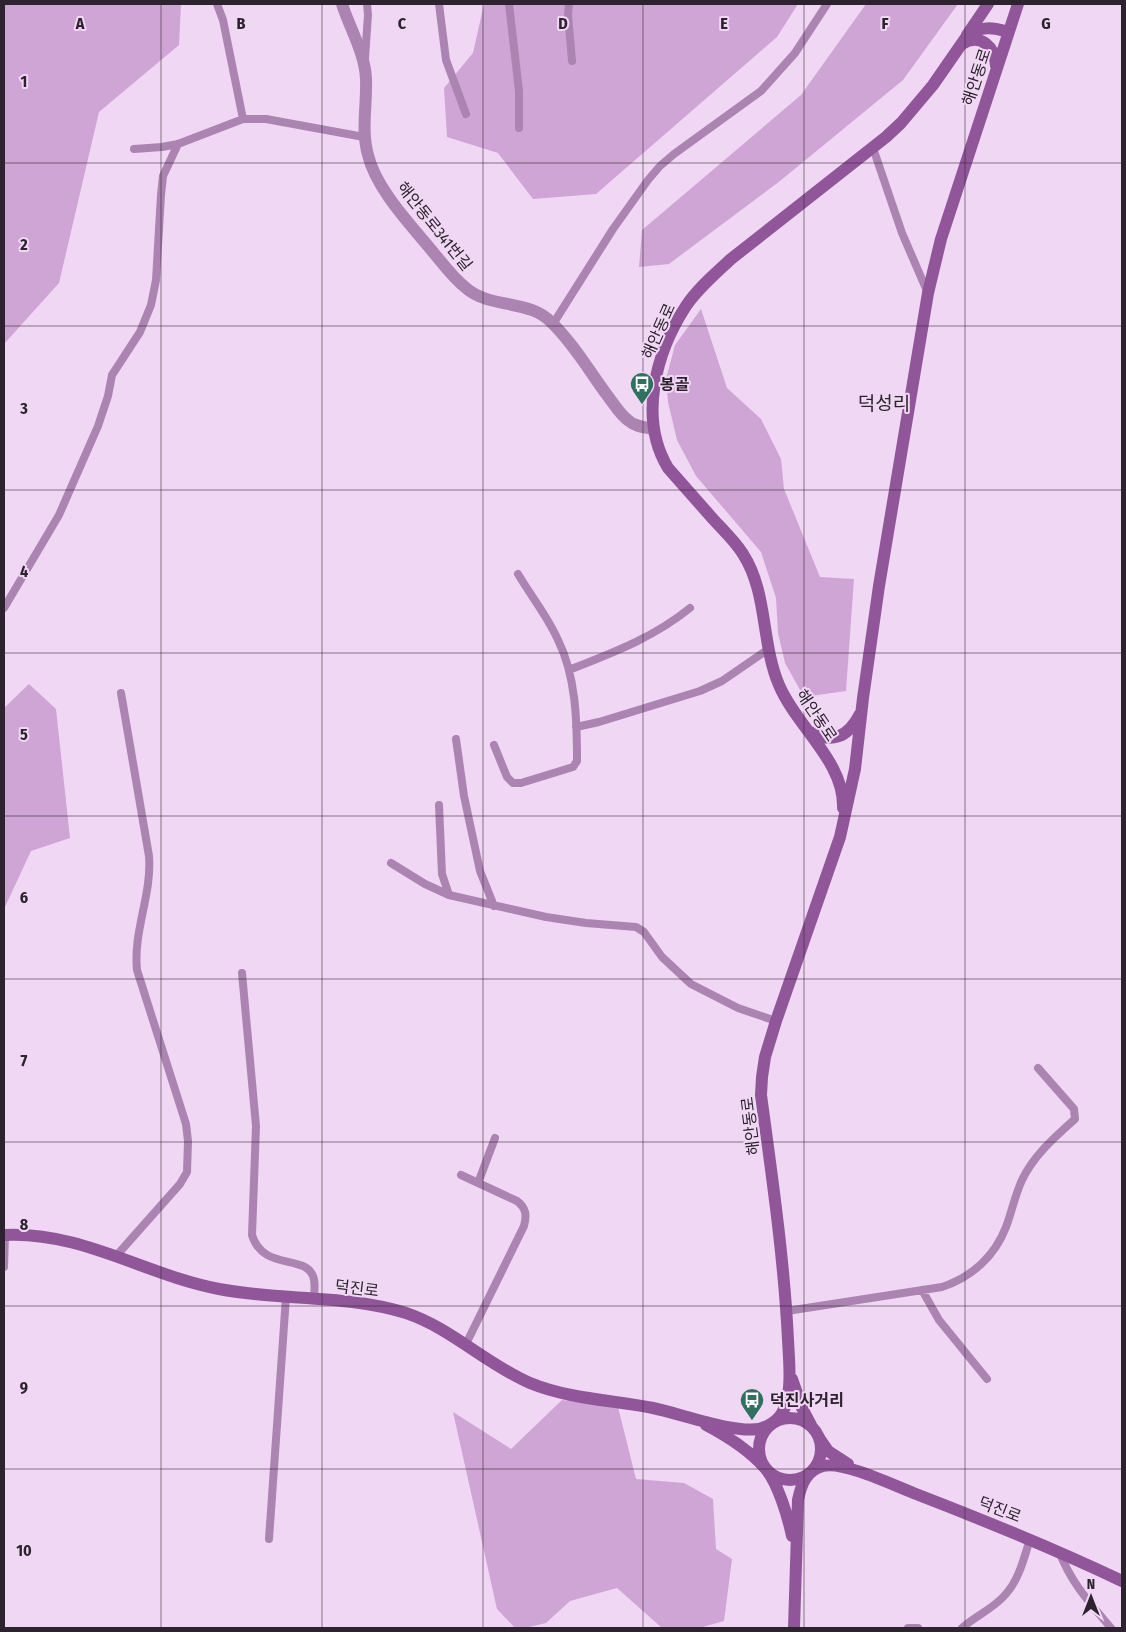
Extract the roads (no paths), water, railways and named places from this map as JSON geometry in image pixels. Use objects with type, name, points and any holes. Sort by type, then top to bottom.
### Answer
[{"type":"street","name":"해안동로341번길","points":[[342,4],[364,65],[366,79],[364,137],[368,156],[380,182],[421,238],[467,290],[478,296],[536,312],[546,317],[622,415],[636,426],[654,429]]},
{"type":"street","points":[[962,44],[988,4]]},
{"type":"street","name":"해안동로","points":[[776,1421],[783,1413],[786,1400],[789,1362],[777,1211],[761,1095],[765,1057],[840,837],[855,769],[879,586],[928,293],[941,239],[1018,4]]},
{"type":"street","name":"해안동로","points":[[840,837],[844,803],[837,776],[782,693],[767,650],[756,584],[744,554],[668,468],[661,456],[654,429],[653,395],[659,365],[687,304],[707,282],[731,260],[873,148],[901,123],[928,91],[967,36],[980,29],[992,28],[1008,32]]},
{"type":"street","points":[[962,44],[968,39],[975,39],[988,45],[995,56],[996,68]]},
{"type":"street","points":[[806,729],[818,736],[840,737],[849,731],[862,709]]},
{"type":"street","name":"덕진로","points":[[4,1235],[44,1236],[65,1240],[117,1255],[175,1277],[216,1288],[356,1303],[406,1313],[432,1324],[510,1373],[550,1390],[656,1409],[747,1429],[762,1428],[776,1421]]},
{"type":"street","name":"해안동로","points":[[789,1362],[796,1394],[806,1419],[816,1432]]},
{"type":"street","points":[[692,1417],[740,1445],[773,1475],[790,1480],[807,1475],[822,1466],[834,1464],[863,1473]]},
{"type":"street","points":[[796,1558],[788,1517],[758,1452],[762,1434],[768,1426],[786,1418],[796,1418],[805,1422],[816,1432],[828,1451],[863,1473]]},
{"type":"street","points":[[794,1628],[798,1500],[800,1487],[820,1458],[821,1447],[816,1432]]},
{"type":"street","name":"덕진로","points":[[863,1473],[1059,1551],[1122,1581]]},
{"type":"lane","points":[[217,4],[223,20],[243,119]]},
{"type":"lane","points":[[364,65],[368,15],[367,4]]},
{"type":"lane","points":[[439,4],[446,60],[466,114]]},
{"type":"lane","points":[[509,4],[519,91],[519,128]]},
{"type":"lane","points":[[569,4],[568,15],[572,61]]},
{"type":"lane","points":[[553,324],[613,229],[648,180],[674,154],[760,91],[795,53],[827,4]]},
{"type":"lane","points":[[134,149],[178,144],[243,119],[266,119],[364,137]]},
{"type":"lane","points":[[4,608],[59,515],[98,426],[108,396],[112,375],[140,332],[151,305],[156,280],[161,195],[164,176],[178,144]]},
{"type":"lane","points":[[873,148],[902,233],[928,293]]},
{"type":"lane","points":[[494,746],[507,778],[513,783],[521,783],[572,766],[577,761],[576,727],[569,670],[558,638],[518,574]]},
{"type":"lane","points":[[569,670],[636,643],[671,623],[690,608]]},
{"type":"lane","points":[[576,727],[599,722],[700,691],[722,681],[767,650]]},
{"type":"lane","points":[[117,1255],[180,1184],[187,1172],[188,1159],[188,1141],[181,1106],[137,970],[135,953],[150,874],[149,856],[121,694]]},
{"type":"lane","points":[[456,739],[464,796],[480,871],[494,906]]},
{"type":"lane","points":[[438,805],[442,874],[449,895]]},
{"type":"lane","points":[[392,863],[425,884],[449,895],[494,906],[578,922],[636,927],[644,932],[667,962],[691,984],[738,1008],[776,1021]]},
{"type":"lane","points":[[242,973],[256,1126],[252,1235],[255,1245],[269,1257],[307,1268],[313,1274],[315,1282],[314,1299]]},
{"type":"lane","points":[[786,1311],[942,1287],[955,1283],[986,1261],[995,1250],[1006,1228],[1023,1178],[1048,1143],[1075,1119],[1074,1109],[1038,1068]]},
{"type":"lane","points":[[478,1183],[495,1138]]},
{"type":"lane","points":[[461,1175],[517,1201],[523,1206],[526,1216],[524,1226],[466,1344]]},
{"type":"lane","points":[[4,1235],[4,1267]]},
{"type":"lane","points":[[922,1290],[939,1320],[986,1379]]},
{"type":"lane","points":[[269,1538],[286,1297]]},
{"type":"lane","points":[[962,1628],[1006,1595],[1016,1580],[1030,1539]]},
{"type":"lane","points":[[1059,1551],[1065,1568],[1073,1582],[1111,1628]]},
{"type":"lane","points":[[908,1628],[918,1628]]},
{"type":"place","name":"봉골","points":[[642,405]]},
{"type":"place","name":"덕진사거리","points":[[752,1421]]},
{"type":"district","name":"덕성리","points":[[884,403]]}]
